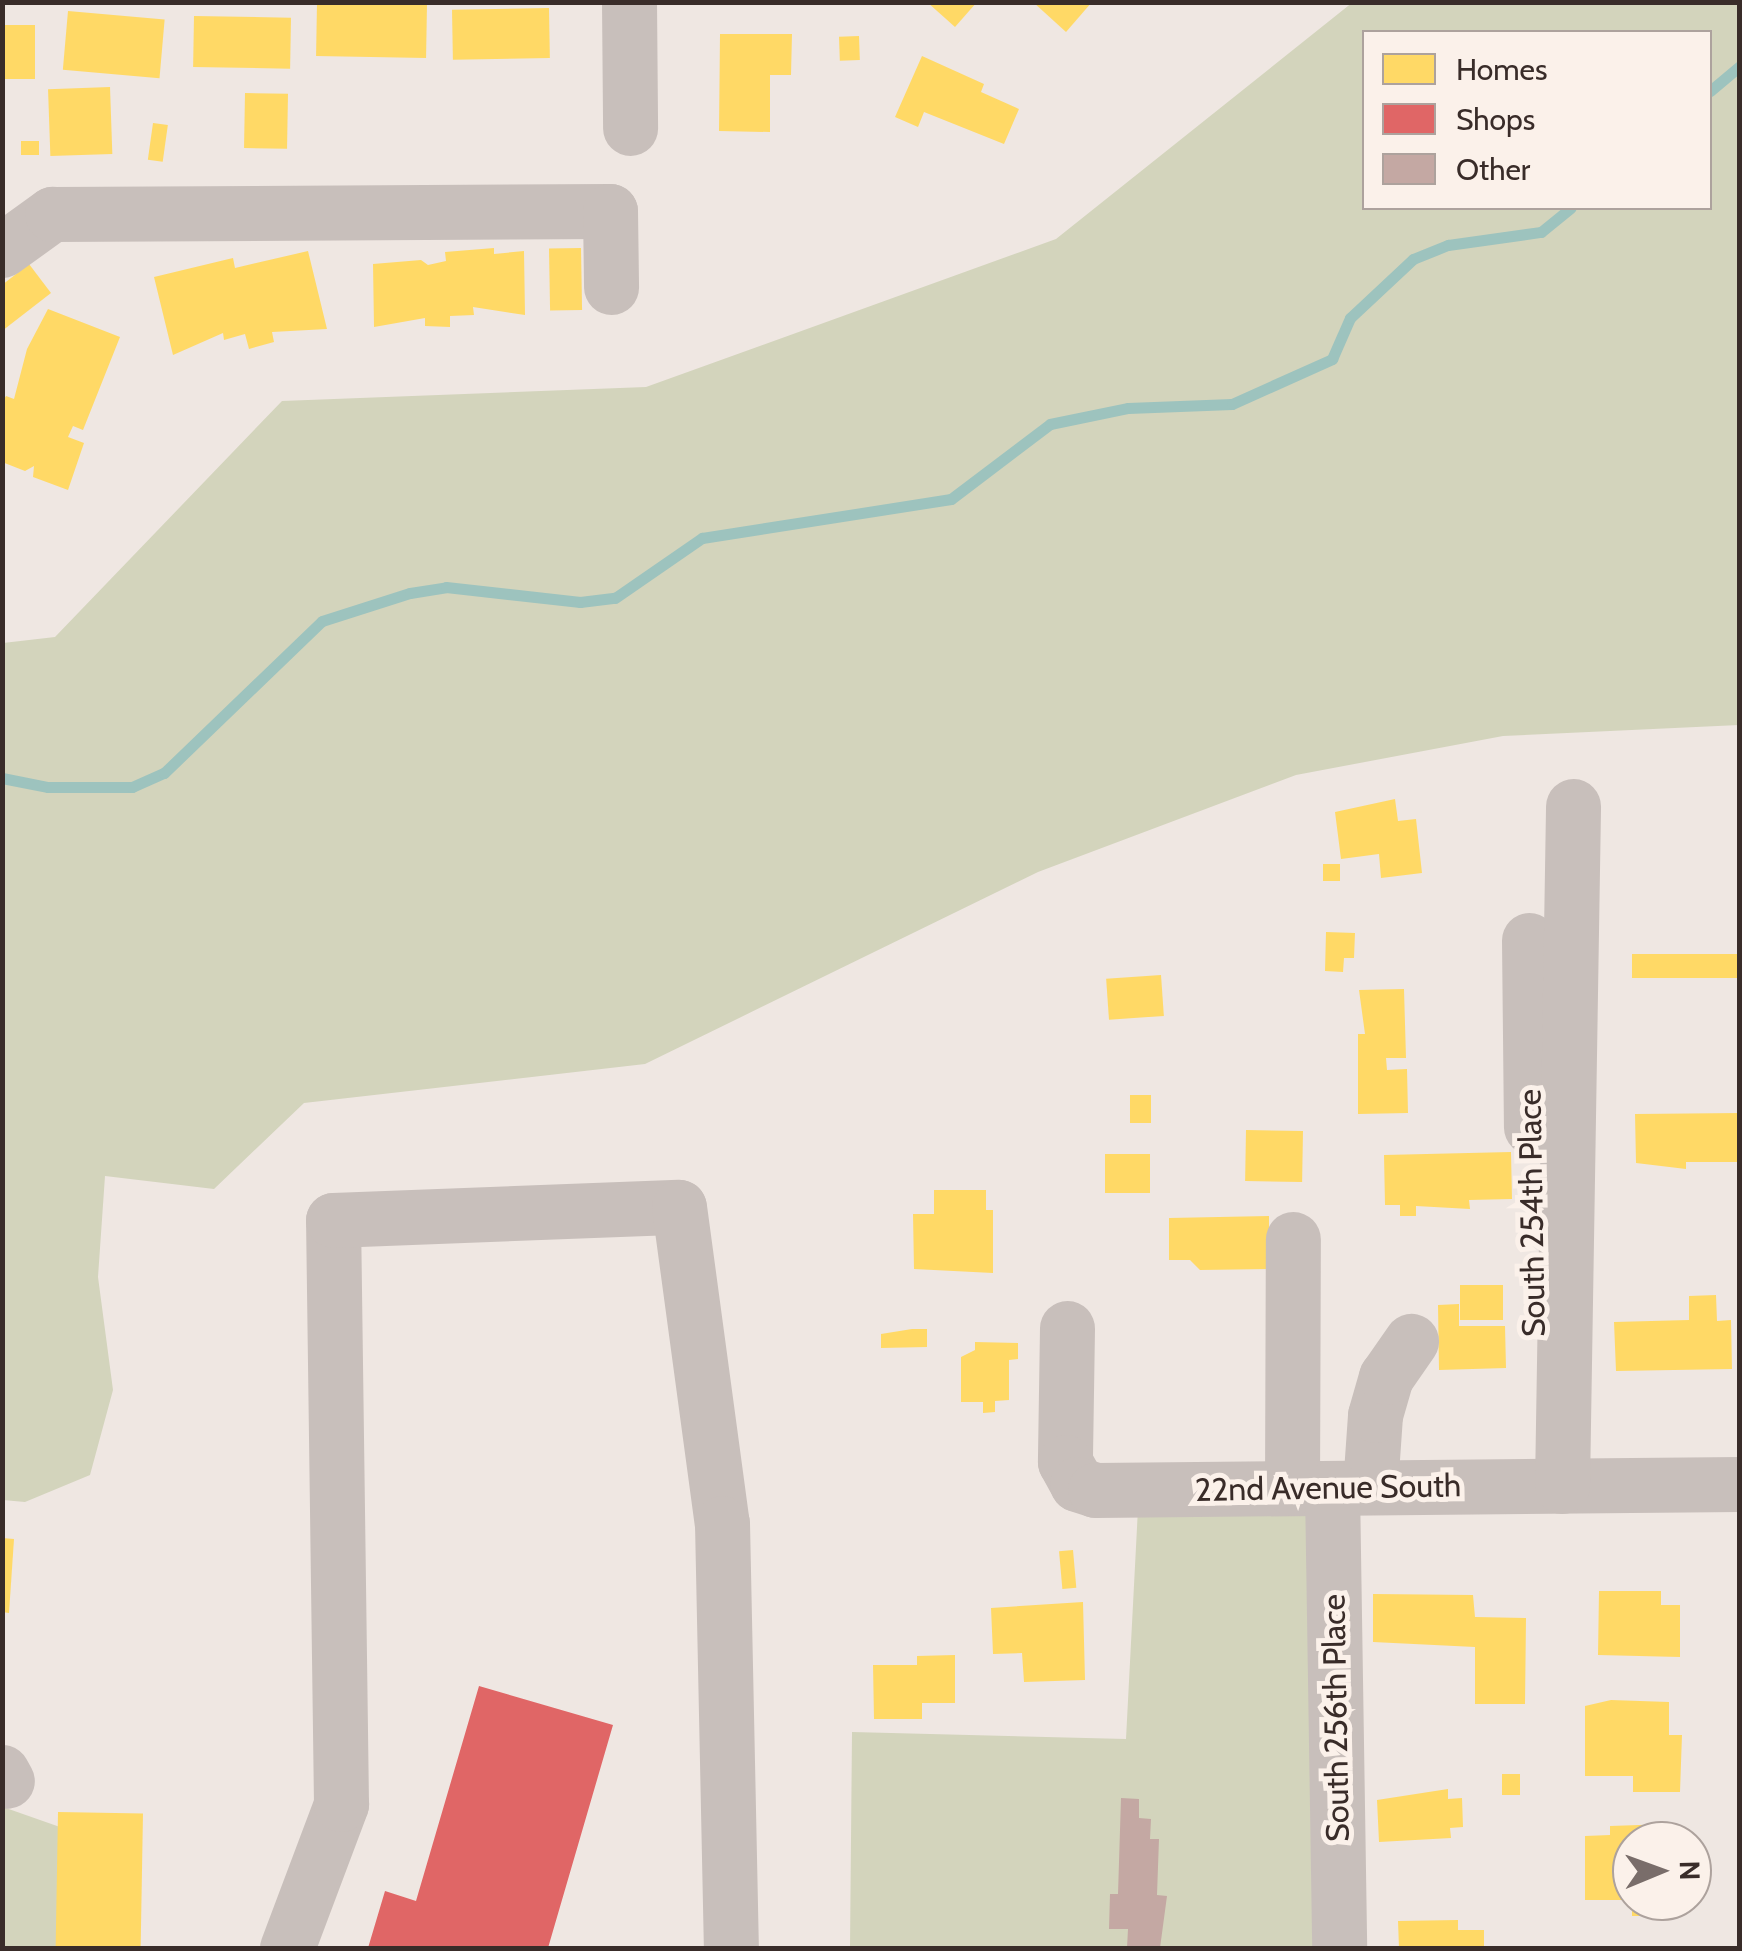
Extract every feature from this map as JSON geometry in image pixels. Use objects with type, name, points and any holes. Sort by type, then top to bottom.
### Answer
[{"type":"street","points":[[629,2],[630,128]]},
{"type":"street","points":[[2,250],[52,214],[610,211],[610,287]]},
{"type":"street","points":[[1548,1486],[1573,806]]},
{"type":"street","name":"South 254th Place","points":[[1529,940],[1548,1486]]},
{"type":"street","points":[[287,1948],[342,1804],[333,1220],[680,1207],[722,1522],[731,1948]]},
{"type":"street","points":[[1292,1239],[1332,1488]]},
{"type":"street","name":"22nd Avenue South","points":[[1067,1328],[1064,1462],[1077,1484],[1332,1488],[1740,1484]]},
{"type":"street","points":[[1332,1488],[1380,1396],[1391,1364],[1412,1340]]},
{"type":"street","name":"South 256th Place","points":[[1332,1488],[1339,1948]]},
{"type":"green space","points":[[1353,2],[1739,3],[1739,725],[1503,736],[1296,775],[1038,872],[645,1064],[304,1103],[214,1189],[105,1176],[98,1277],[113,1390],[90,1475],[25,1502],[3,1500],[3,643],[55,637],[282,401],[646,387],[1056,239]]},
{"type":"green space","points":[[1332,1488],[1339,1948],[850,1948],[852,1732],[1126,1739],[1139,1489]]},
{"type":"green space","points":[[3,1807],[77,1833],[63,1948],[3,1948]]},
{"type":"building: Homes","points":[[317,2],[427,4],[426,58],[316,56]]},
{"type":"building: Homes","points":[[927,2],[977,2],[955,27]]},
{"type":"building: Homes","points":[[1033,2],[1092,2],[1066,32]]},
{"type":"building: Homes","points":[[549,8],[550,58],[453,60],[452,10]]},
{"type":"building: Homes","points":[[68,11],[165,19],[159,78],[63,70]]},
{"type":"building: Homes","points":[[194,16],[291,18],[290,69],[193,67]]},
{"type":"building: Homes","points":[[2,25],[35,25],[35,79],[2,79]]},
{"type":"building: Homes","points":[[720,34],[792,34],[791,75],[770,75],[770,132],[719,131]]},
{"type":"building: Homes","points":[[859,36],[860,60],[840,61],[839,37]]},
{"type":"building: Homes","points":[[922,56],[984,84],[981,92],[1019,109],[1004,144],[924,112],[918,127],[895,117]]},
{"type":"building: Homes","points":[[110,87],[112,154],[50,156],[48,89]]},
{"type":"building: Homes","points":[[245,93],[288,94],[287,149],[244,148]]},
{"type":"building: Homes","points":[[153,123],[168,125],[163,162],[148,160]]},
{"type":"building: Homes","points":[[21,141],[39,141],[39,155],[21,155]]},
{"type":"building: Homes","points":[[494,248],[494,254],[524,251],[525,315],[473,307],[474,315],[450,316],[450,327],[425,326],[425,318],[374,327],[373,264],[421,260],[428,265],[446,261],[445,252]]},
{"type":"building: Homes","points":[[581,248],[582,310],[550,311],[549,249]]},
{"type":"building: Homes","points":[[308,251],[327,329],[272,332],[274,342],[249,349],[245,334],[224,340],[223,333],[173,355],[154,277],[233,258],[235,268]]},
{"type":"building: Homes","points":[[29,264],[51,293],[2,331],[2,285]]},
{"type":"building: Homes","points":[[48,309],[120,337],[83,430],[73,426],[68,437],[84,443],[68,490],[33,477],[34,466],[25,471],[2,462],[2,403],[6,396],[14,399],[27,349]]},
{"type":"building: Homes","points":[[1395,799],[1398,821],[1416,819],[1422,873],[1381,878],[1379,854],[1341,859],[1335,812]]},
{"type":"building: Homes","points":[[1323,864],[1340,864],[1340,881],[1323,881]]},
{"type":"building: Homes","points":[[1326,932],[1355,933],[1354,958],[1344,958],[1343,972],[1325,971]]},
{"type":"building: Homes","points":[[1632,954],[1740,954],[1740,978],[1632,978]]},
{"type":"building: Homes","points":[[1161,975],[1164,1016],[1109,1020],[1106,979]]},
{"type":"building: Homes","points":[[1404,989],[1406,1058],[1386,1058],[1387,1070],[1407,1069],[1408,1113],[1358,1114],[1358,1034],[1365,1034],[1359,990]]},
{"type":"building: Homes","points":[[1130,1095],[1151,1095],[1151,1123],[1130,1123]]},
{"type":"building: Homes","points":[[1740,1113],[1740,1162],[1686,1162],[1686,1169],[1636,1163],[1635,1114]]},
{"type":"building: Homes","points":[[1246,1130],[1303,1131],[1302,1182],[1245,1181]]},
{"type":"building: Homes","points":[[1511,1152],[1512,1199],[1469,1200],[1470,1209],[1416,1206],[1416,1216],[1400,1216],[1400,1205],[1385,1205],[1384,1155]]},
{"type":"building: Homes","points":[[1105,1154],[1150,1154],[1150,1193],[1105,1193]]},
{"type":"building: Homes","points":[[934,1190],[986,1190],[986,1210],[993,1210],[993,1273],[914,1269],[913,1214],[934,1214]]},
{"type":"building: Homes","points":[[1269,1216],[1269,1269],[1200,1270],[1190,1260],[1169,1260],[1169,1218]]},
{"type":"building: Homes","points":[[1460,1285],[1503,1285],[1503,1320],[1460,1320]]},
{"type":"building: Homes","points":[[1716,1295],[1717,1321],[1731,1320],[1732,1369],[1616,1371],[1614,1322],[1689,1320],[1689,1296]]},
{"type":"building: Homes","points":[[1459,1304],[1459,1326],[1505,1326],[1506,1368],[1439,1370],[1438,1305]]},
{"type":"building: Homes","points":[[927,1329],[927,1347],[881,1348],[881,1334]]},
{"type":"building: Homes","points":[[975,1342],[1018,1343],[1018,1359],[1009,1360],[1009,1400],[995,1401],[995,1412],[983,1413],[983,1402],[961,1402],[961,1357],[975,1350]]},
{"type":"building: Homes","points":[[2,1538],[14,1539],[9,1613],[2,1612]]},
{"type":"building: Homes","points":[[1073,1550],[1076,1588],[1062,1589],[1059,1551]]},
{"type":"building: Homes","points":[[1599,1591],[1661,1591],[1661,1605],[1680,1605],[1680,1657],[1598,1655]]},
{"type":"building: Homes","points":[[1373,1594],[1473,1595],[1475,1617],[1526,1618],[1525,1704],[1475,1704],[1475,1647],[1373,1642]]},
{"type":"building: Homes","points":[[1083,1602],[1085,1680],[1024,1682],[1022,1653],[993,1654],[991,1608]]},
{"type":"building: Homes","points":[[955,1655],[955,1703],[922,1703],[922,1719],[874,1719],[873,1665],[917,1665],[917,1656]]},
{"type":"building: Homes","points":[[1611,1700],[1669,1702],[1669,1735],[1682,1735],[1680,1792],[1633,1792],[1633,1776],[1585,1776],[1585,1706]]},
{"type":"building: Homes","points":[[1502,1774],[1520,1774],[1520,1795],[1502,1795]]},
{"type":"building: Homes","points":[[1448,1789],[1448,1799],[1462,1798],[1463,1827],[1450,1828],[1451,1838],[1379,1842],[1377,1800]]},
{"type":"building: Homes","points":[[58,1812],[143,1813],[141,1948],[56,1948]]},
{"type":"building: Homes","points":[[1610,1826],[1612,1900],[1585,1900],[1585,1836],[1610,1835]]},
{"type":"building: Homes","points":[[1458,1920],[1458,1930],[1484,1930],[1484,1948],[1399,1948],[1398,1921]]},
{"type":"building: Shops","points":[[479,1686],[613,1725],[548,1948],[368,1948],[385,1891],[416,1901]]},
{"type":"building: Other","points":[[1121,1798],[1139,1799],[1139,1818],[1151,1819],[1150,1839],[1159,1839],[1157,1895],[1167,1896],[1160,1948],[1127,1948],[1128,1929],[1109,1929],[1110,1894],[1118,1894]]},
{"type":"waterway","points":[[1712,89],[1740,66]]},
{"type":"waterway","points":[[2,778],[48,787],[132,787],[164,773],[322,621],[410,593],[446,587],[580,602],[615,598],[702,538],[951,499],[1050,424],[1128,408],[1232,404],[1332,359],[1350,318],[1413,259],[1448,245],[1541,232],[1568,210]]}]
